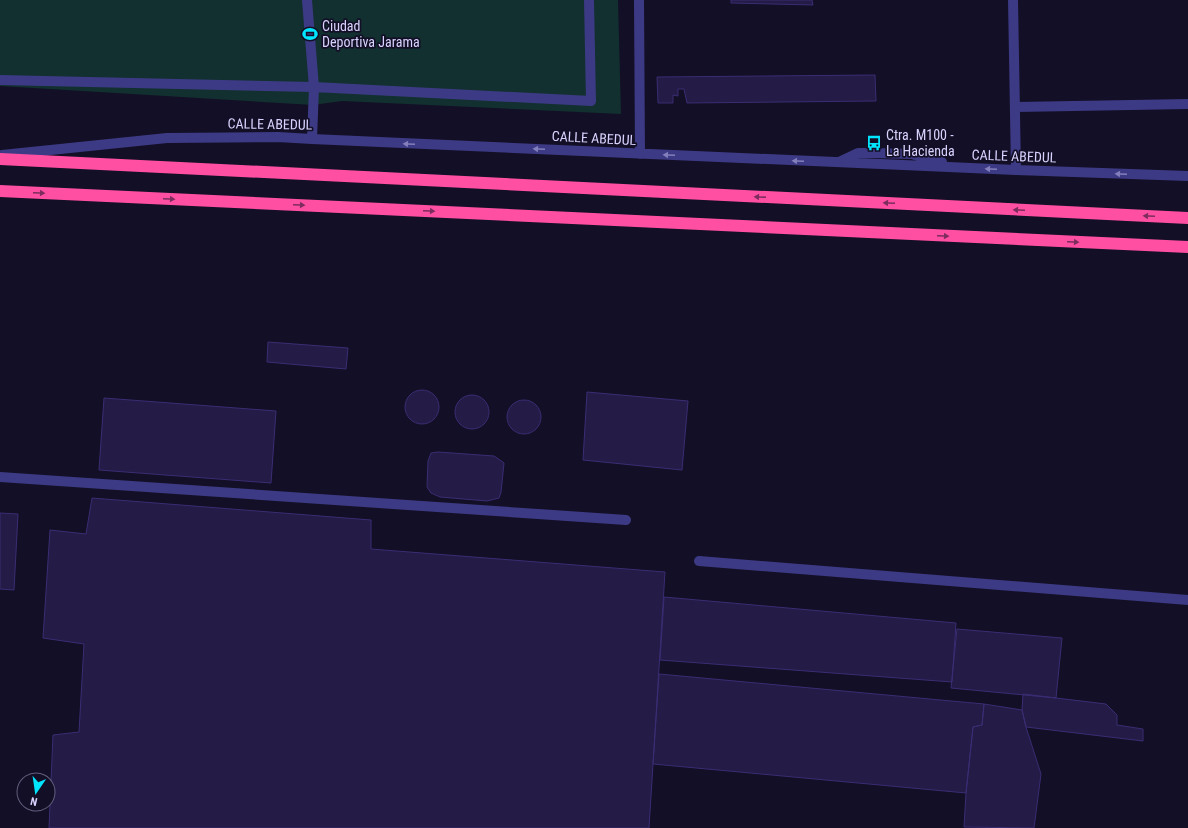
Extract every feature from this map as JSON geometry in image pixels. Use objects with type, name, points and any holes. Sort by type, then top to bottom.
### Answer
[{"type":"highway","points":[[0,160],[1188,218]]},
{"type":"highway","points":[[0,191],[1188,247]]},
{"type":"street","points":[[307,0],[314,87],[312,139]]},
{"type":"street","points":[[0,80],[314,87],[591,102],[590,0]]},
{"type":"street","points":[[639,0],[640,154]]},
{"type":"street","points":[[1013,0],[1016,170]]},
{"type":"street","points":[[1015,106],[1188,104]]},
{"type":"street","name":"CALLE ABEDUL","points":[[0,155],[167,138],[278,137],[963,168],[1188,176]]},
{"type":"street","points":[[0,477],[626,520]]},
{"type":"street","points":[[699,561],[1188,600]]},
{"type":"green space","name":"Ciudad Deportiva Jarama","points":[[0,0],[618,0],[621,114],[342,101],[313,105],[0,86]]},
{"type":"building","points":[[731,0],[812,0],[813,5],[731,3]]},
{"type":"building","points":[[875,75],[876,101],[687,103],[684,89],[678,89],[678,96],[673,95],[673,103],[658,103],[657,77]]},
{"type":"building","points":[[268,342],[348,348],[346,369],[267,362]]},
{"type":"building","points":[[422,390],[434,395],[439,407],[434,419],[422,424],[410,419],[405,407],[410,395]]},
{"type":"building","points":[[587,392],[688,401],[682,470],[583,460]]},
{"type":"building","points":[[472,395],[484,400],[489,412],[484,424],[472,429],[460,424],[455,412],[460,400]]},
{"type":"building","points":[[104,398],[276,411],[271,483],[99,470]]},
{"type":"building","points":[[524,400],[536,405],[541,417],[536,429],[524,434],[512,429],[507,417],[512,405]]},
{"type":"building","points":[[438,452],[494,456],[504,463],[499,498],[487,501],[440,497],[431,493],[427,487],[428,461],[431,453]]},
{"type":"building","points":[[92,498],[371,520],[371,549],[665,572],[649,828],[49,828],[50,812],[56,812],[56,772],[51,772],[53,735],[79,732],[84,644],[43,638],[50,530],[86,534]]},
{"type":"building","points":[[0,513],[18,514],[14,590],[0,589]]},
{"type":"building","points":[[664,597],[956,623],[952,682],[660,660]]},
{"type":"building","points":[[957,629],[1062,638],[1056,698],[951,688]]},
{"type":"building","points":[[659,674],[984,704],[982,725],[973,727],[966,793],[653,764]]},
{"type":"building","points":[[1023,694],[1106,704],[1117,715],[1117,725],[1143,729],[1143,741],[1026,727],[1022,710]]},
{"type":"building","points":[[984,704],[1022,710],[1041,774],[1034,828],[964,827],[973,727],[982,725]]},
{"type":"place","name":"Ciudad Deportiva Jarama","points":[[310,34]]},
{"type":"place","name":"Ctra. M100 - La Hacienda","points":[[874,143]]}]
